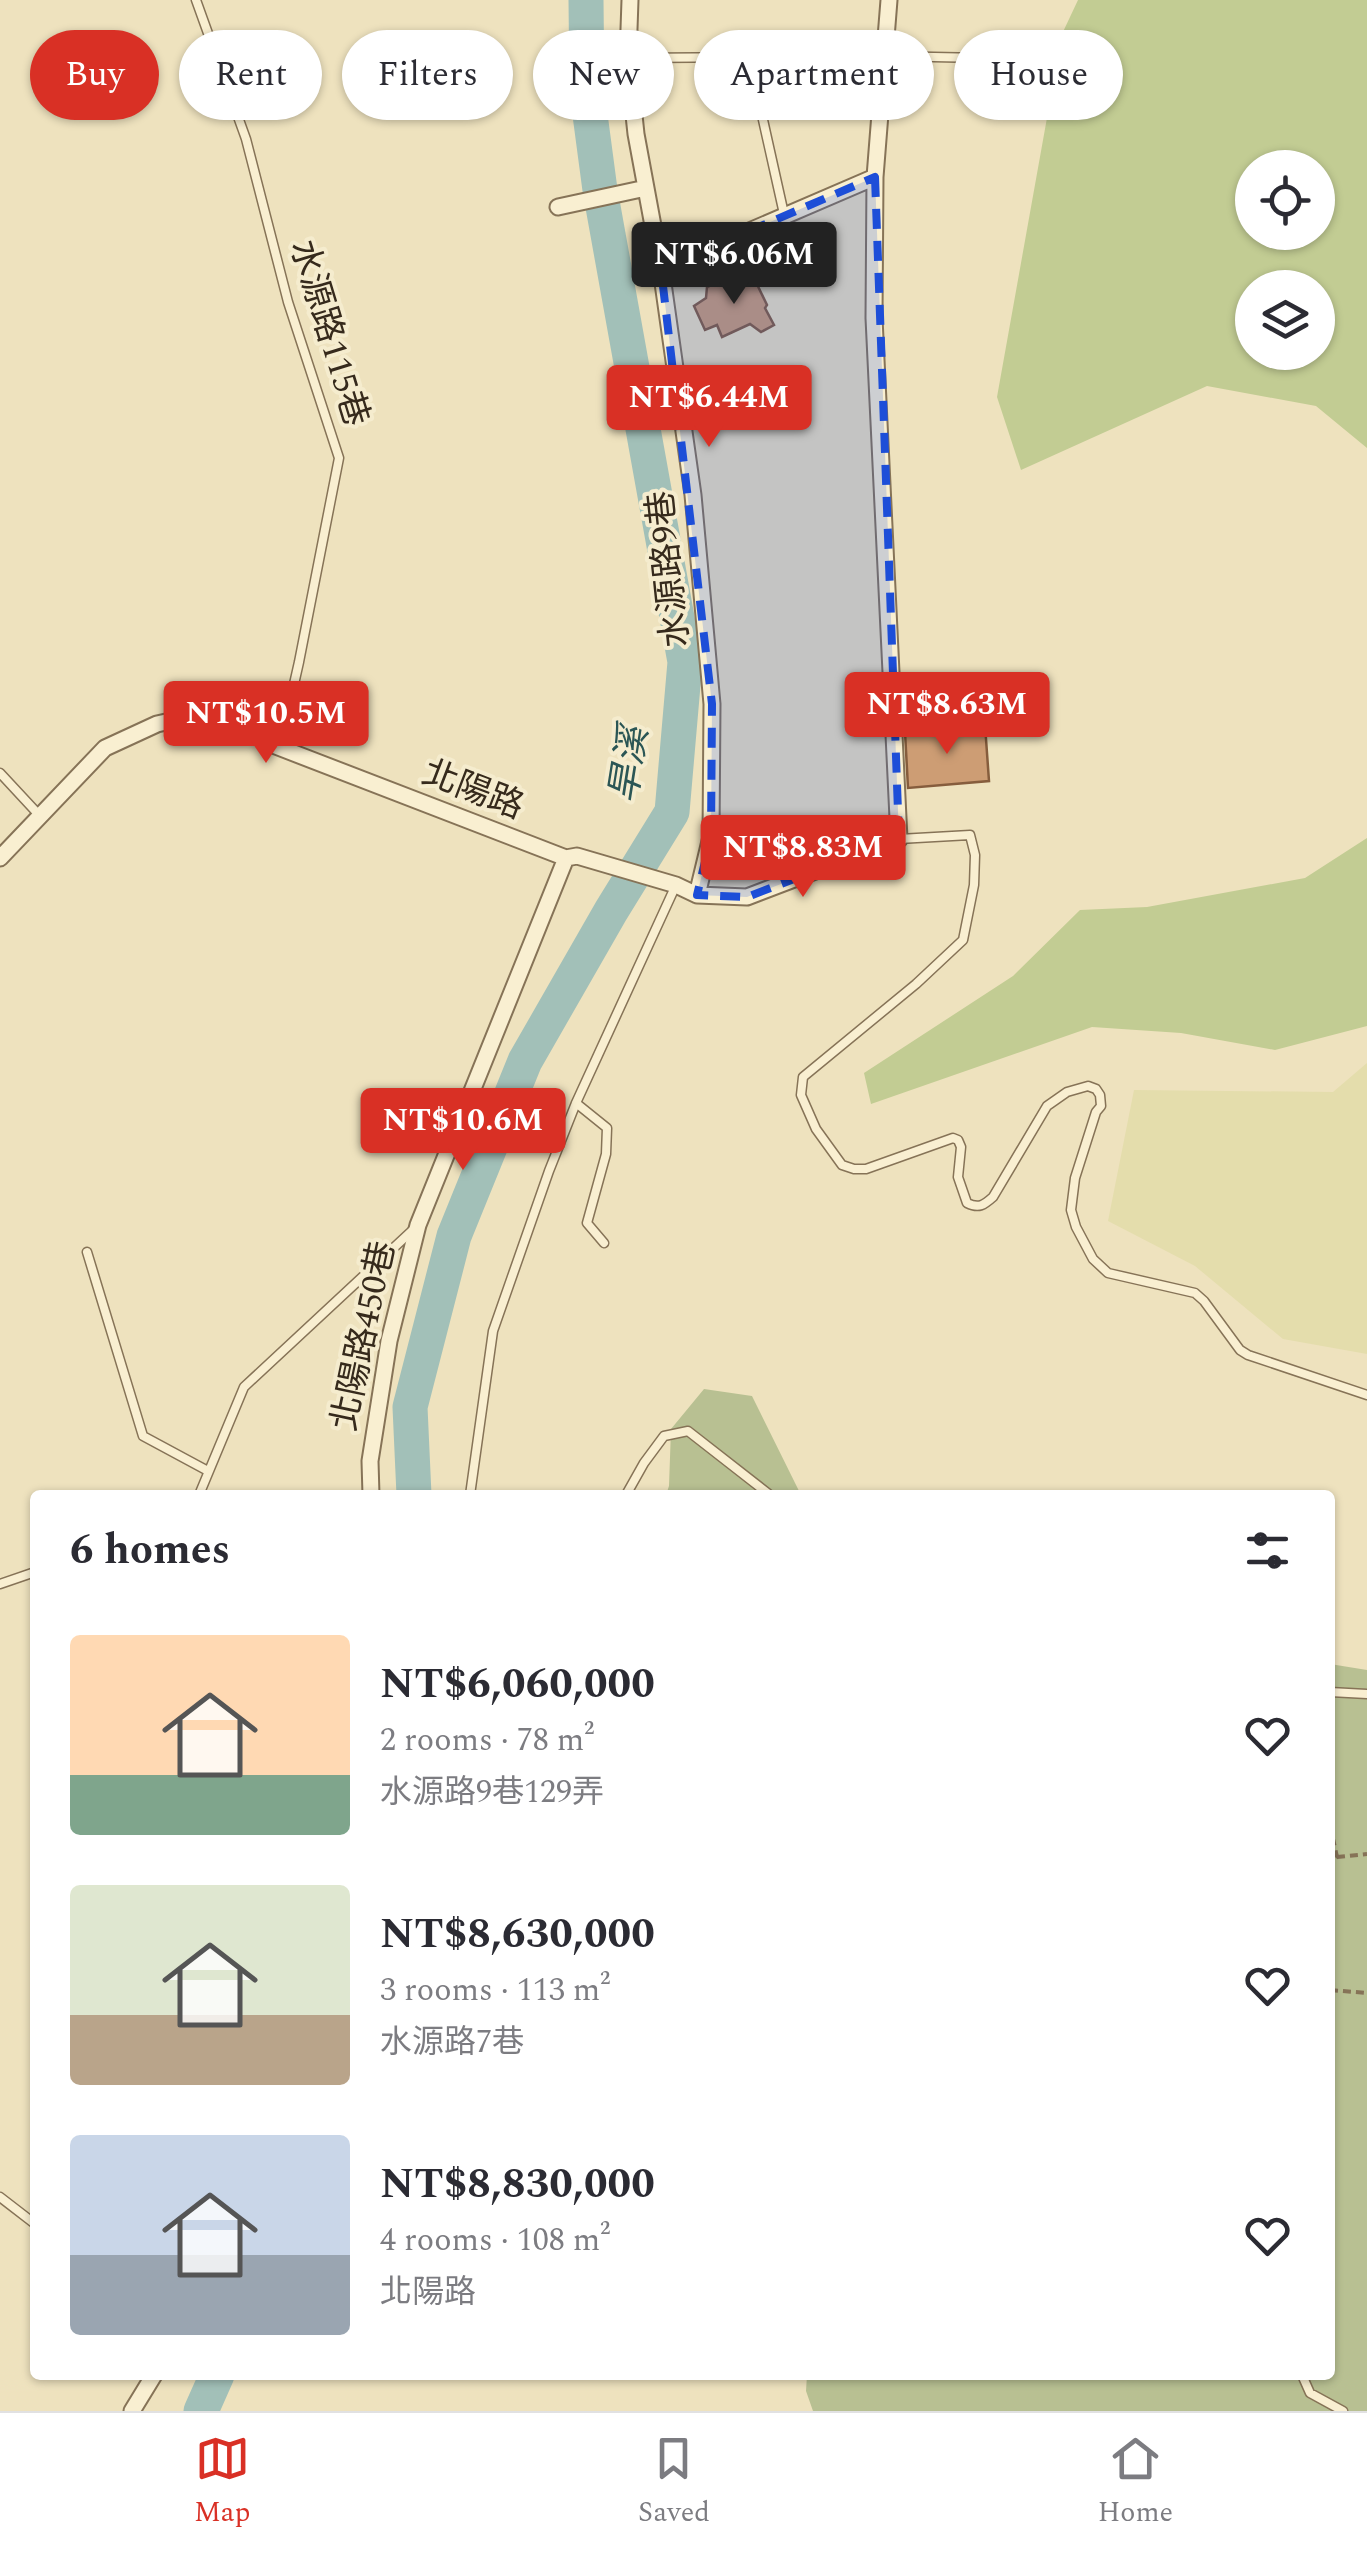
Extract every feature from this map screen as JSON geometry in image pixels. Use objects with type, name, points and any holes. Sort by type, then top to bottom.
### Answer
[{"type":"street","name":"水源路9巷","points":[[629,30],[630,0]]},
{"type":"street","points":[[887,30],[890,0]]},
{"type":"street","name":"水源路9巷","points":[[635,120],[661,269],[693,495],[712,704],[711,837],[697,895]]},
{"type":"street","points":[[676,885],[697,895],[747,897],[899,839],[874,318],[879,120]]},
{"type":"street","points":[[661,269],[875,177]]},
{"type":"street","points":[[558,207],[646,188]]},
{"type":"street","name":"北陽路","points":[[0,858],[105,748],[157,724],[229,708],[272,744],[572,857],[676,885]]},
{"type":"street","name":"北陽路450巷","points":[[371,1490],[370,1461],[390,1341],[418,1225],[572,857]]},
{"type":"street","points":[[132,2411],[151,2380]]},
{"type":"lane","name":"水源路115巷","points":[[196,0],[246,139],[288,302],[339,458],[280,746]]},
{"type":"lane","points":[[763,120],[785,216]]},
{"type":"lane","points":[[0,773],[40,816]]},
{"type":"lane","points":[[899,839],[970,836],[975,855],[974,886],[963,940],[803,1077],[801,1095],[816,1130],[842,1165],[854,1170],[866,1168],[953,1138],[961,1147],[958,1177],[967,1203],[982,1206],[993,1197],[1046,1106],[1079,1087],[1096,1089],[1100,1106],[1075,1178],[1071,1210],[1094,1259],[1108,1273],[1195,1293],[1248,1355],[1367,1395]]},
{"type":"lane","points":[[471,1490],[493,1331],[576,1103],[676,885]]},
{"type":"lane","points":[[576,1103],[607,1128],[606,1154],[587,1223],[604,1242]]},
{"type":"lane","points":[[200,1490],[244,1388],[418,1225]]},
{"type":"lane","points":[[87,1252],[143,1436],[208,1471]]},
{"type":"lane","points":[[629,1490],[664,1436],[688,1431],[764,1490]]},
{"type":"lane","points":[[0,1584],[30,1574]]},
{"type":"lane","points":[[1335,1692],[1367,1694]]},
{"type":"lane","points":[[0,2197],[30,2220]]},
{"type":"lane","points":[[1304,2380],[1310,2393],[1343,2411]]},
{"type":"path","points":[[1335,1848],[1337,1857],[1367,1854]]},
{"type":"path","points":[[1335,1990],[1367,1993]]},
{"type":"highlighted area","points":[[875,177],[899,839],[747,897],[697,895],[711,837],[712,704],[661,269]]},
{"type":"shaded area","points":[[1367,1063],[1367,1354],[1283,1339],[1195,1266],[1108,1221],[1134,1090],[1333,1092]]},
{"type":"green space","points":[[1078,0],[1367,0],[1367,448],[1316,406],[1207,386],[1021,470],[997,397],[1047,120],[1123,120],[1123,30],[1064,30]]},
{"type":"green space","points":[[1367,838],[1367,1026],[1275,1050],[1181,1033],[1092,1027],[871,1104],[864,1073],[1013,976],[1080,910],[1147,907],[1305,878]]},
{"type":"green space","points":[[704,1389],[752,1396],[799,1490],[668,1490],[671,1429]]},
{"type":"green space","points":[[1335,1665],[1367,1670],[1367,2411],[813,2411],[807,2380],[1335,2380]]},
{"type":"building","points":[[753,276],[774,325],[761,332],[750,324],[722,337],[717,325],[705,330],[694,306],[706,298],[707,287],[725,279],[732,283]]},
{"type":"building","points":[[985,725],[989,781],[908,788],[905,732]]},
{"type":"waterway","name":"旱溪","points":[[414,1490],[410,1407],[454,1236],[525,1061],[672,812],[685,662],[600,190],[587,92],[586,0]]},
{"type":"waterway","name":"旱溪","points":[[201,2411],[215,2380]]}]
